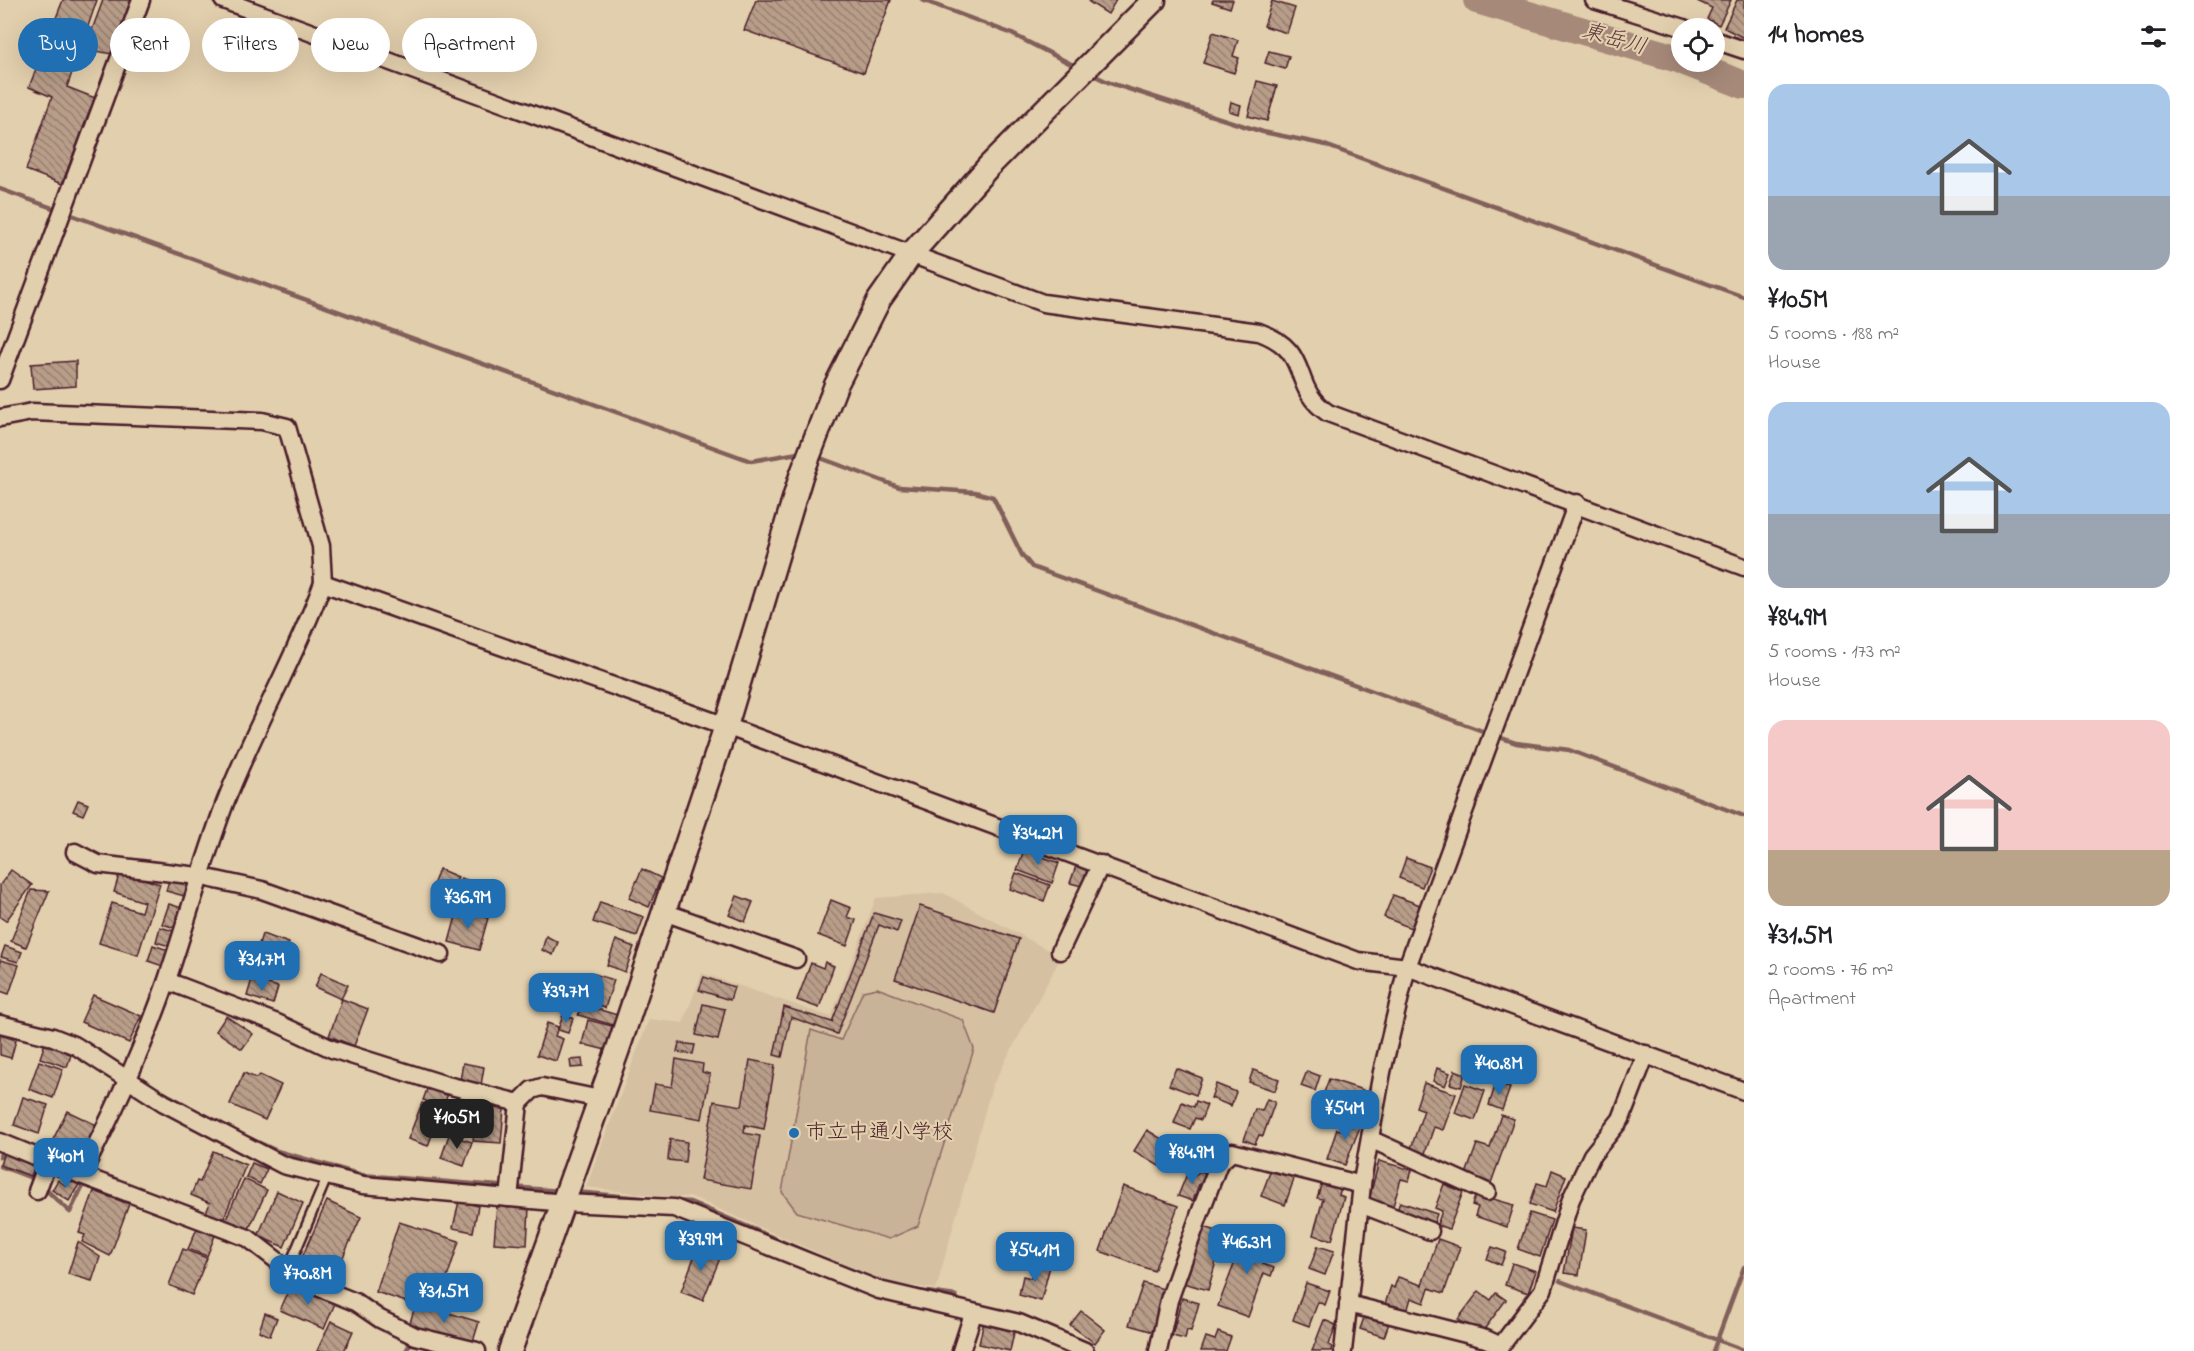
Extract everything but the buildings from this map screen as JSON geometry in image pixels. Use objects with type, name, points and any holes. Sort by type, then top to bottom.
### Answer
[{"type":"street","points":[[0,380],[141,0]]},
{"type":"street","points":[[223,0],[1043,303],[1259,332],[1279,340],[1290,351],[1314,404],[1328,413],[1577,503],[1744,567]]},
{"type":"street","points":[[510,1351],[568,1193],[664,912],[726,726],[801,476],[836,385],[879,300],[912,254],[989,166],[1154,0]]},
{"type":"street","points":[[1594,0],[1671,24]]},
{"type":"street","points":[[1725,44],[1744,50]]},
{"type":"street","points":[[0,418],[32,412],[262,421],[286,427],[321,546],[323,584],[308,622],[244,755],[198,876],[167,981],[128,1080],[81,1176]]},
{"type":"street","points":[[1343,1351],[1362,1185],[1382,1072],[1407,967],[1577,503]]},
{"type":"street","points":[[323,584],[726,726],[1358,961],[1407,967],[1744,1090]]},
{"type":"street","points":[[75,852],[98,864],[198,876],[262,890],[441,954]]},
{"type":"street","points":[[1060,951],[1101,864]]},
{"type":"street","points":[[664,912],[796,959]]},
{"type":"street","points":[[167,981],[277,1023],[332,1049],[443,1084],[519,1103]]},
{"type":"street","points":[[0,1024],[53,1037],[76,1046],[164,1103],[268,1158],[327,1177],[363,1185],[509,1198],[568,1193],[674,1208],[687,1211],[879,1290],[1019,1323],[1085,1351]]},
{"type":"street","points":[[1348,1304],[1486,1339],[1498,1348],[1544,1290],[1571,1199],[1592,1155],[1621,1119],[1646,1054]]},
{"type":"street","points":[[509,1198],[519,1103],[532,1090],[542,1087],[600,1099]]},
{"type":"street","points":[[1370,1139],[1487,1192]]},
{"type":"street","points":[[0,1142],[81,1176],[249,1238],[288,1269],[415,1336],[477,1351]]},
{"type":"street","points":[[1158,1351],[1169,1300],[1200,1213],[1219,1163],[1232,1152],[1362,1185]]},
{"type":"street","points":[[37,1191],[48,1162]]},
{"type":"street","points":[[1360,1204],[1430,1231]]},
{"type":"street","points":[[961,1351],[973,1314]]},
{"type":"lane","points":[[288,1269],[327,1177]]},
{"type":"shaded area","points":[[943,893],[1061,957],[992,1086],[936,1289],[895,1284],[863,1273],[690,1196],[676,1198],[586,1187],[649,1019],[683,1023],[702,973],[831,1017],[876,898]]},
{"type":"shaded area","points":[[877,988],[963,1020],[974,1049],[918,1226],[889,1239],[797,1212],[782,1192],[811,1030],[841,1040],[863,991]]},
{"type":"waterway","points":[[922,0],[1010,33],[1079,68]]},
{"type":"waterway","name":"東岳川","points":[[1477,0],[1671,57]]},
{"type":"waterway","name":"東岳川","points":[[1711,72],[1744,85]]},
{"type":"waterway","points":[[1089,73],[1110,83],[1263,132],[1322,144],[1744,297]]},
{"type":"waterway","points":[[0,189],[751,461],[804,452]]},
{"type":"waterway","points":[[815,456],[899,487],[975,492],[993,497],[1022,555],[1032,567],[1488,733]]},
{"type":"waterway","points":[[1496,736],[1516,743],[1569,750],[1744,816]]},
{"type":"waterway","points":[[99,1051],[117,1063]]},
{"type":"waterway","points":[[164,1093],[188,1106]]},
{"type":"waterway","points":[[249,1138],[277,1151],[362,1175],[561,1191]]},
{"type":"waterway","points":[[0,1157],[2,1148]]},
{"type":"waterway","points":[[0,1166],[37,1180]]},
{"type":"waterway","points":[[42,1186],[70,1212],[83,1185],[93,1188]]},
{"type":"waterway","points":[[575,1192],[653,1199]]},
{"type":"waterway","points":[[674,1201],[690,1202],[811,1254]]},
{"type":"waterway","points":[[1713,1351],[1744,1267]]},
{"type":"waterway","points":[[1560,1281],[1744,1350]]},
{"type":"waterway","points":[[905,1289],[956,1296],[960,1305]]},
{"type":"waterway","points":[[406,1351],[412,1340]]},
{"type":"place","name":"市立中通小学校","points":[[794,1133]]}]
